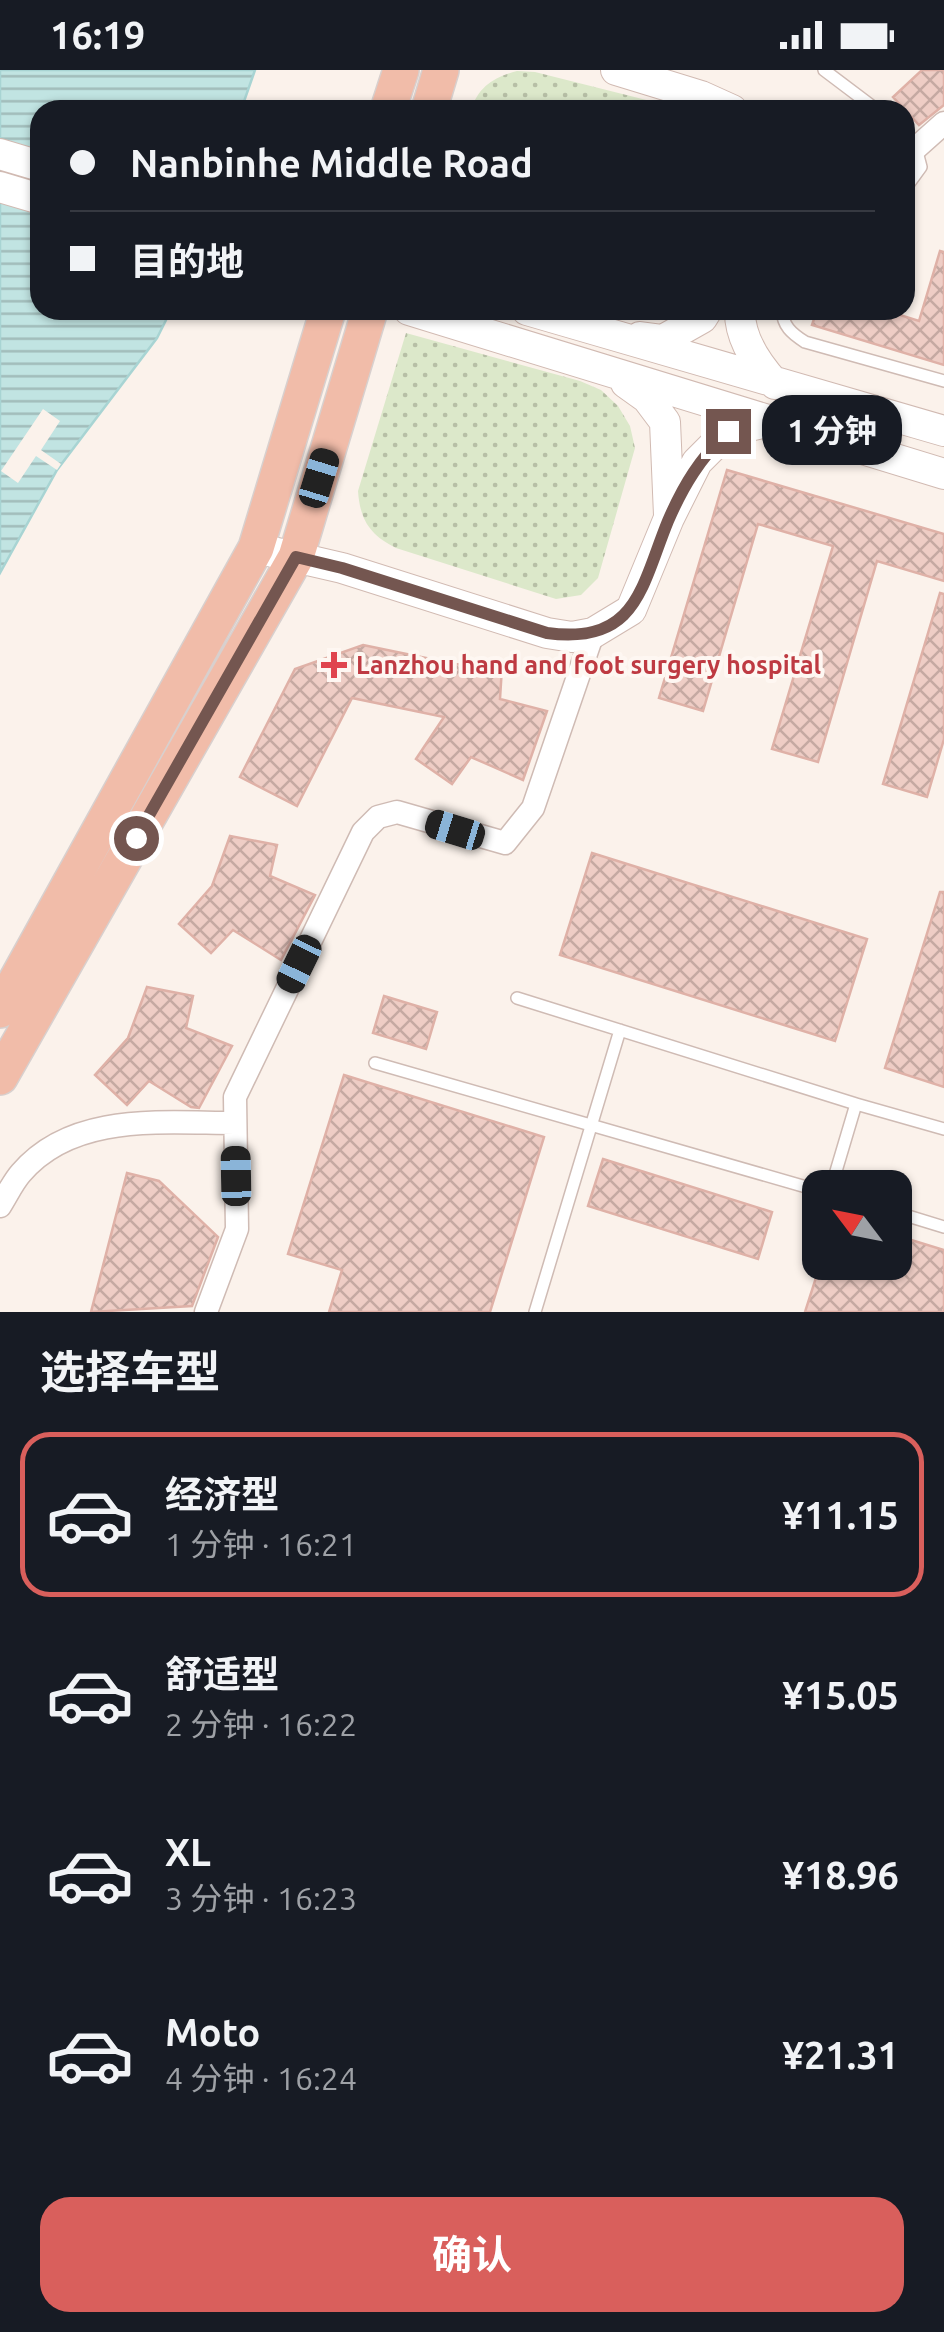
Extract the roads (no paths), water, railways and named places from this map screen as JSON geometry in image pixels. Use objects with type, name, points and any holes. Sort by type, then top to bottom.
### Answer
[{"type":"highway","points":[[391,100],[400,70]]},
{"type":"highway","points":[[433,100],[442,70]]},
{"type":"highway","points":[[0,1010],[256,548],[325,320]]},
{"type":"highway","points":[[0,1076],[296,557],[367,320]]},
{"type":"main road","points":[[616,70],[710,100]]},
{"type":"main road","points":[[0,154],[30,163]]},
{"type":"main road","points":[[0,186],[30,196]]},
{"type":"main road","points":[[443,320],[944,474]]},
{"type":"main road","points":[[565,320],[944,430]]},
{"type":"main road","points":[[607,331],[663,340],[698,320]]},
{"type":"main road","points":[[739,320],[760,367],[775,384]]},
{"type":"main road","points":[[611,373],[646,398],[665,422],[669,518]]},
{"type":"main road","points":[[256,548],[342,568],[547,633],[592,633],[631,610],[669,518],[698,462],[728,431],[766,422]]},
{"type":"street","points":[[915,139],[944,123]]},
{"type":"street","points":[[206,1312],[237,1229],[234,1097],[363,832],[378,816],[397,812],[505,842],[534,808],[592,633]]},
{"type":"street","points":[[0,1206],[21,1172],[61,1141],[124,1123],[235,1123]]},
{"type":"lane","points":[[824,70],[864,100]]},
{"type":"lane","points":[[915,154],[921,168],[915,176]]},
{"type":"lane","points":[[784,320],[791,333],[804,342],[944,381]]},
{"type":"lane","points":[[517,998],[944,1129]]},
{"type":"lane","points":[[535,1312],[620,1030]]},
{"type":"lane","points":[[376,1062],[802,1186]]},
{"type":"lane","points":[[837,1170],[856,1104]]},
{"type":"lane","points":[[912,1217],[944,1227]]},
{"type":"water","points":[[0,70],[255,70],[244,100],[30,100],[30,320],[166,320],[157,338],[57,470],[0,573]]},
{"type":"place","name":"Lanzhou hand and foot surgery hospital","points":[[334,665]]}]
